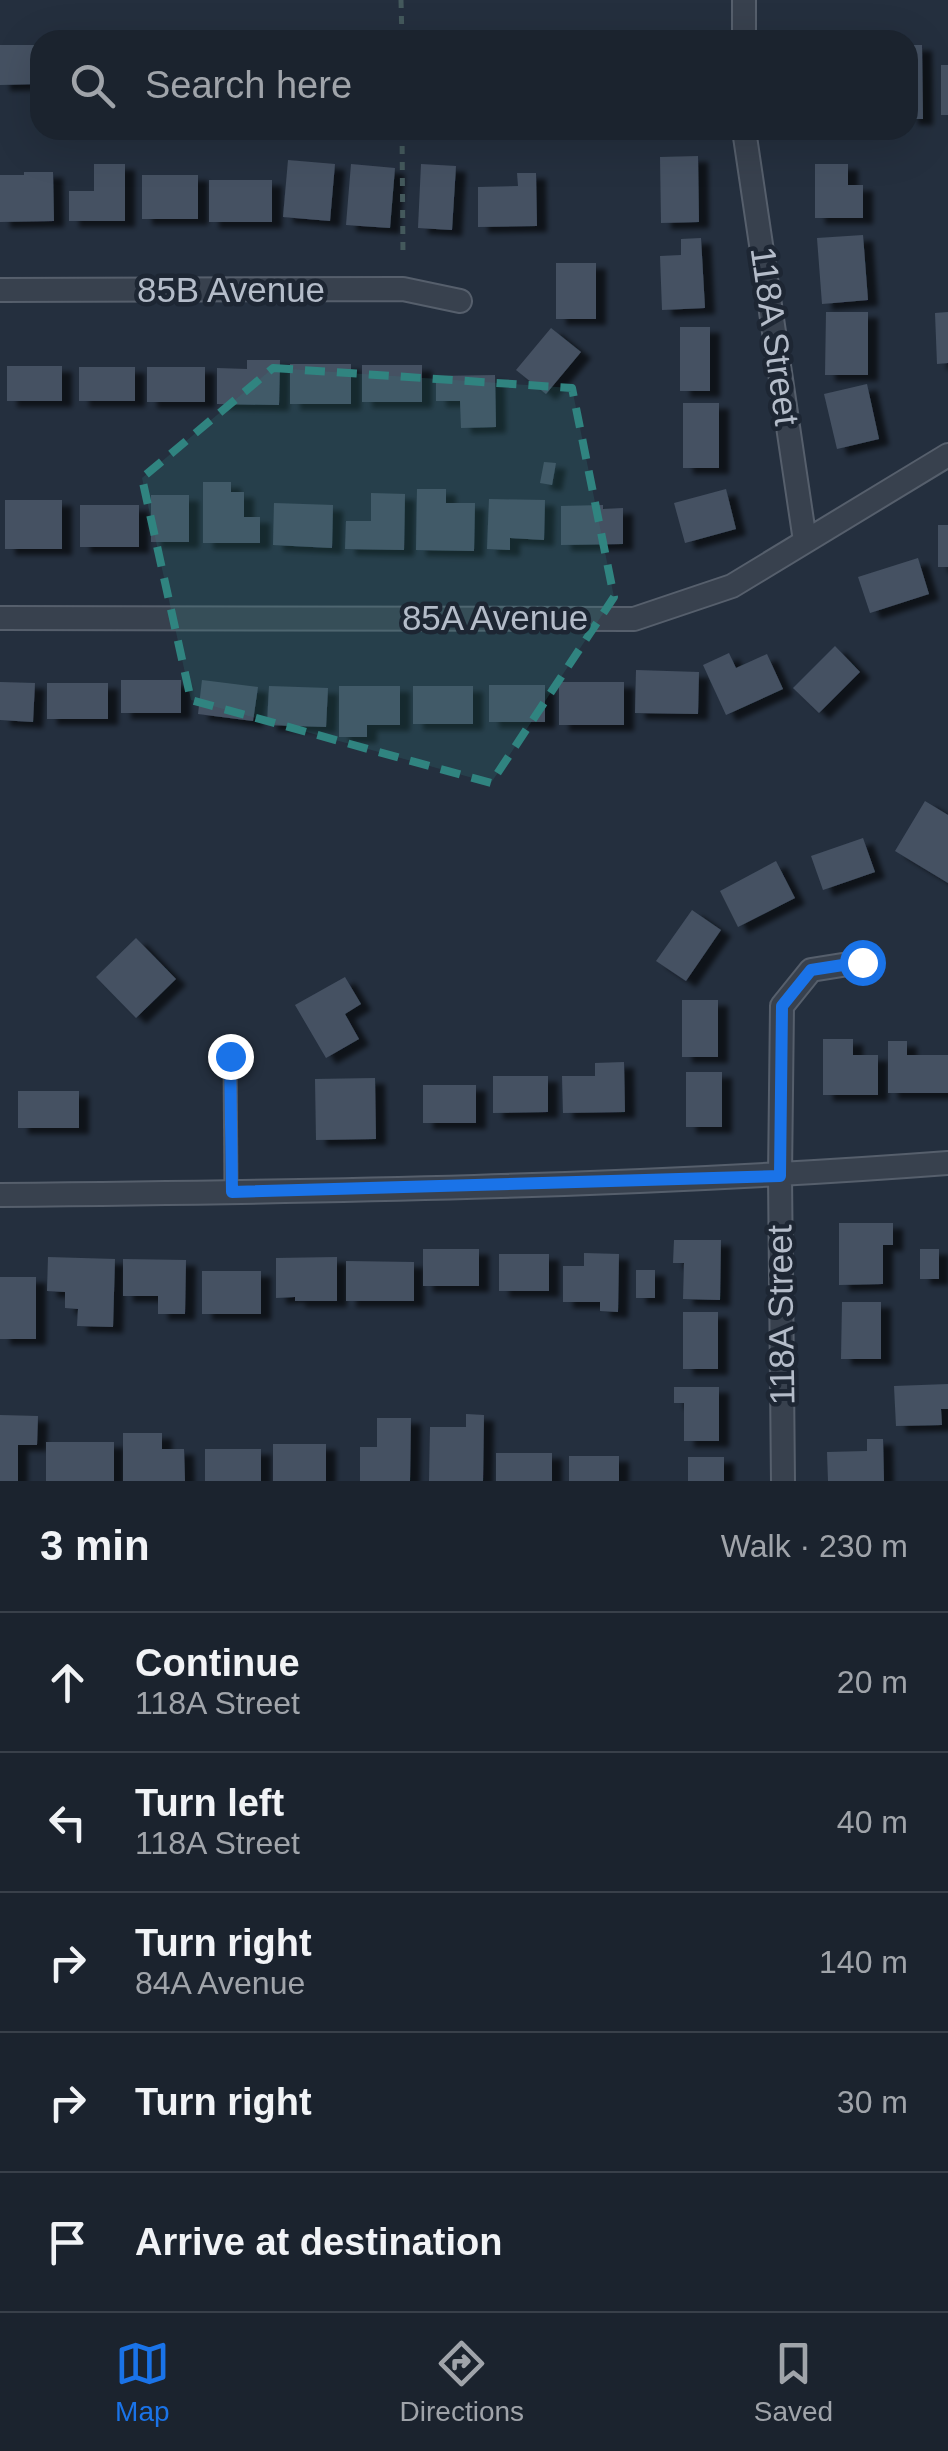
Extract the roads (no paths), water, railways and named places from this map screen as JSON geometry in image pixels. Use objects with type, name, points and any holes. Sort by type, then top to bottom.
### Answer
[{"type":"street","points":[[744,0],[744,30]]},
{"type":"street","name":"118A Street","points":[[745,140],[805,542]]},
{"type":"street","name":"85B Avenue","points":[[0,290],[404,290],[460,301]]},
{"type":"street","name":"85A Avenue","points":[[0,618],[634,619],[732,586],[948,456]]},
{"type":"street","name":"118A Street","points":[[783,1481],[782,1006],[811,970],[862,962]]},
{"type":"street","points":[[0,1195],[780,1176],[948,1163]]},
{"type":"lane","points":[[230,1056],[232,1192]]}]
